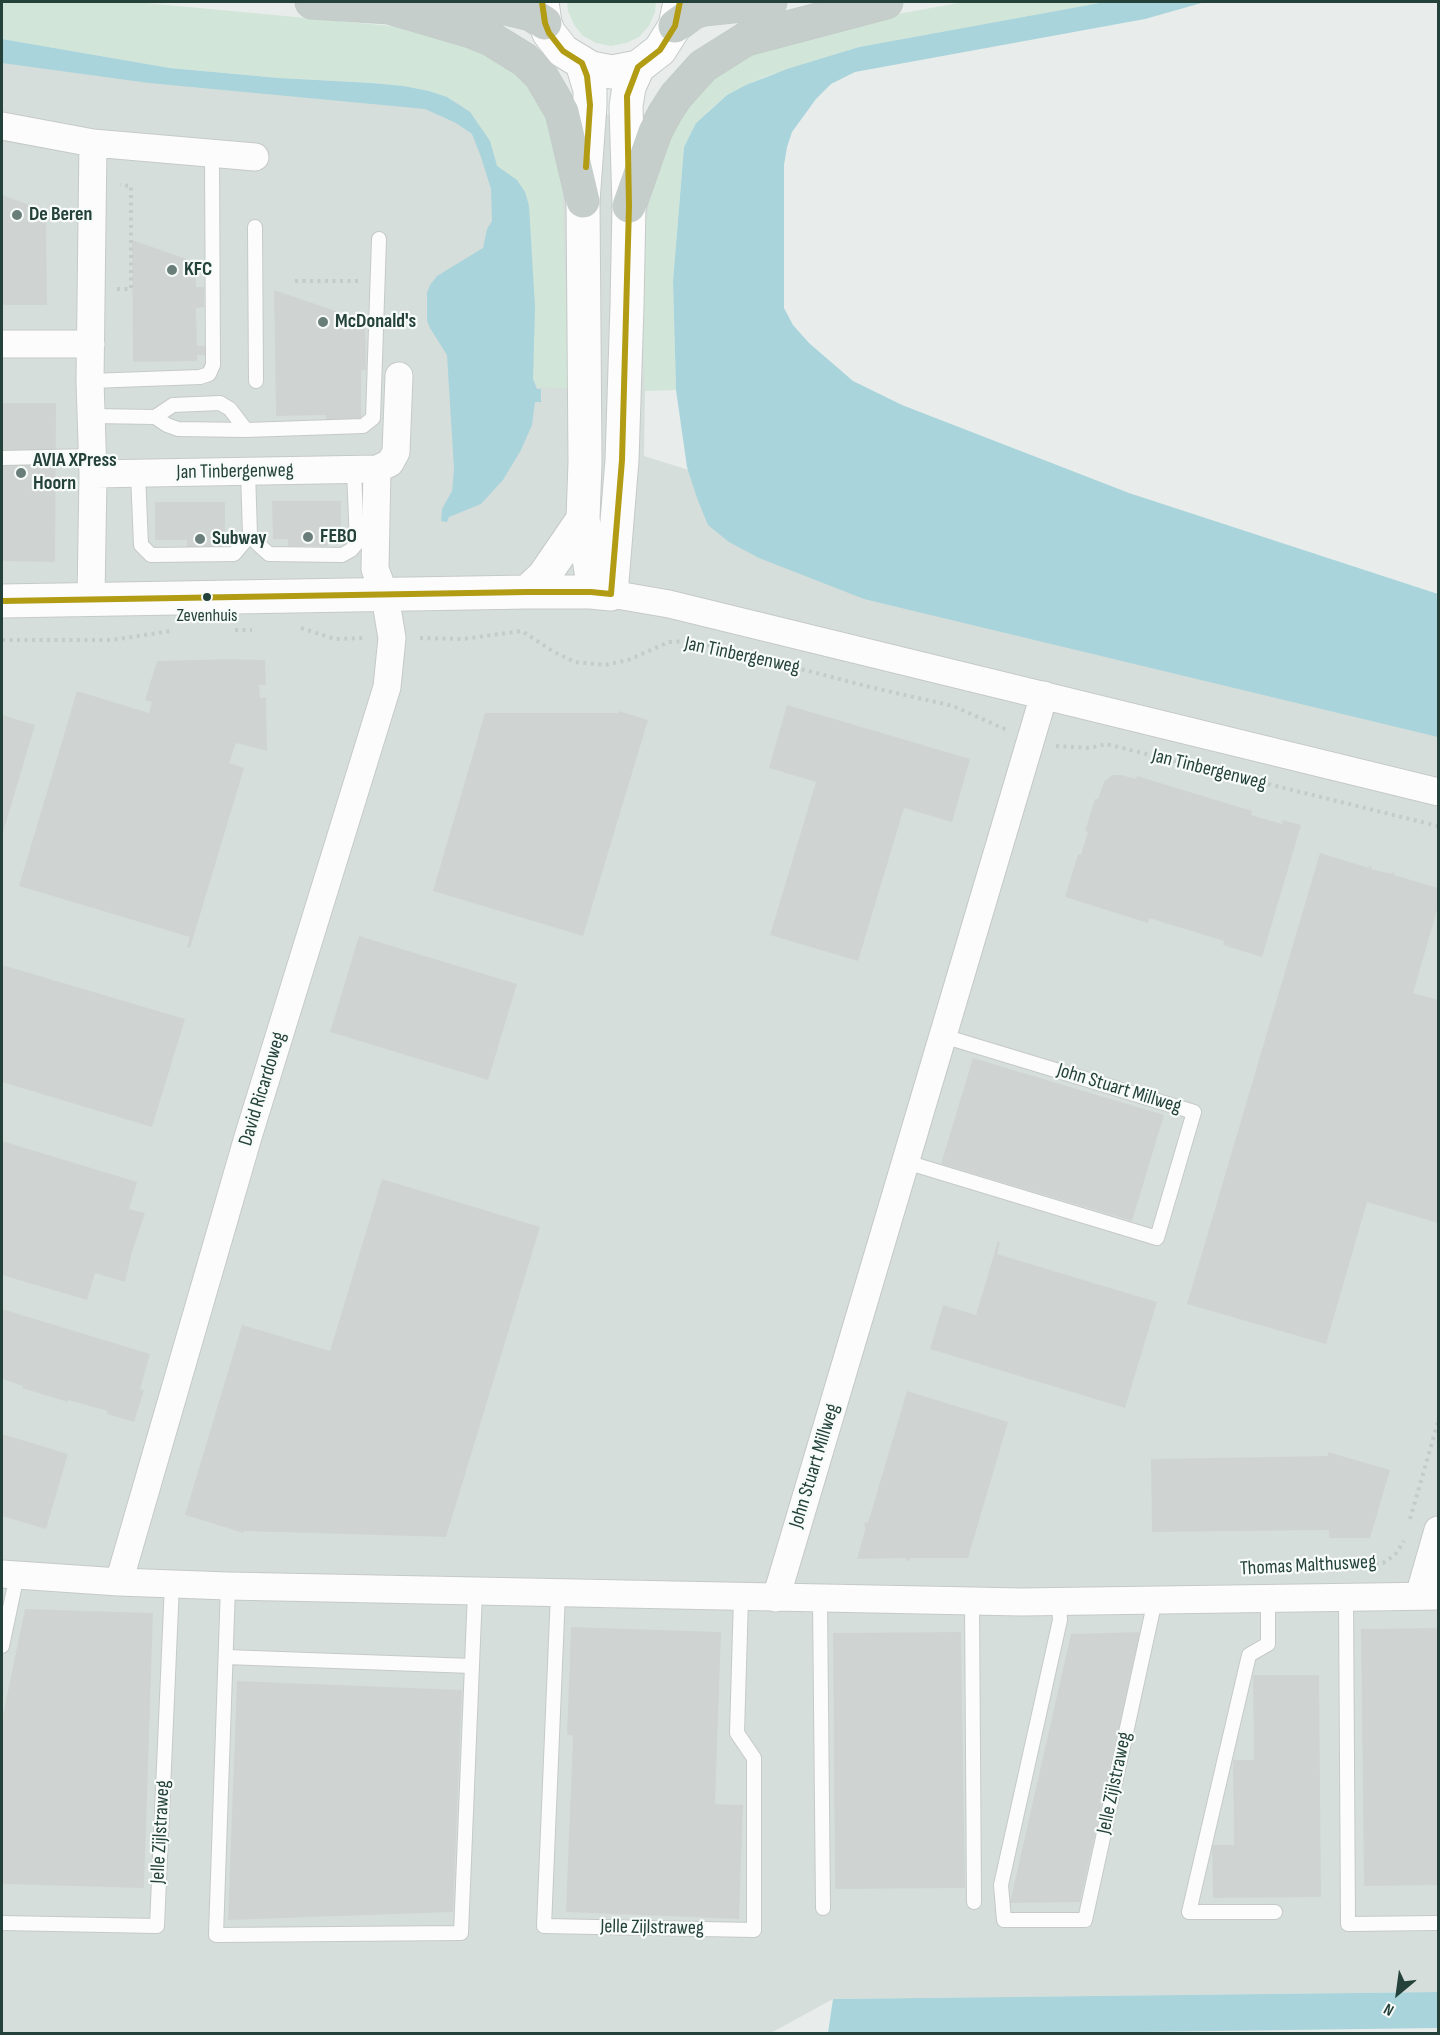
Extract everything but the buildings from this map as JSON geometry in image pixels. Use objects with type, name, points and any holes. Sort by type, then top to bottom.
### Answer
[{"type":"highway","points":[[312,2],[389,8],[506,8],[531,14],[544,12]]},
{"type":"highway","points":[[678,14],[684,18],[704,9],[770,2]]},
{"type":"highway","points":[[630,206],[655,132],[664,113],[703,66],[746,39],[886,2]]},
{"type":"highway","points":[[389,8],[471,31],[491,39],[525,60],[541,76],[562,112],[583,201]]},
{"type":"street","points":[[544,12],[549,33],[563,51],[591,68],[612,72],[638,67],[660,50],[678,14]]},
{"type":"street","points":[[582,63],[590,90],[583,201],[585,462],[583,519],[592,578],[601,593]]},
{"type":"street","points":[[601,593],[622,460],[630,206],[626,106],[629,87],[638,67]]},
{"type":"street","points":[[2,126],[93,143],[255,157]]},
{"type":"street","points":[[91,599],[93,416],[90,381],[93,143]]},
{"type":"street","points":[[2,344],[91,345]]},
{"type":"street","points":[[385,596],[375,569],[365,470],[390,463],[396,452],[399,376]]},
{"type":"street","name":"Jan Tinbergenweg","points":[[93,465],[138,474],[365,470]]},
{"type":"street","points":[[527,592],[544,576],[583,519]]},
{"type":"street","name":"Jan Tinbergenweg","points":[[2,601],[527,592],[601,593],[669,604],[1438,792]]},
{"type":"street","name":"David Ricardoweg","points":[[119,1582],[248,1137],[387,687],[392,638],[385,596]]},
{"type":"street","name":"John Stuart Millweg","points":[[776,1598],[1044,695]]},
{"type":"street","points":[[9,1575],[228,1586],[820,1599],[1059,1602],[1429,1596],[1438,1530]]},
{"type":"lane","points":[[90,381],[200,377],[208,374],[213,365],[212,154]]},
{"type":"lane","points":[[255,227],[256,381]]},
{"type":"lane","points":[[93,416],[155,417],[178,429],[246,430],[363,426],[373,418],[379,239]]},
{"type":"lane","points":[[155,417],[173,405],[220,403],[230,409],[246,430]]},
{"type":"lane","points":[[2,458],[93,465]]},
{"type":"lane","points":[[250,535],[269,554],[342,555],[351,550],[357,543],[365,470]]},
{"type":"lane","points":[[138,474],[141,546],[151,555],[234,554],[250,535],[248,471]]},
{"type":"lane","name":"John Stuart Millweg","points":[[906,1162],[1156,1238],[1194,1112],[943,1036]]},
{"type":"lane","points":[[2,1646],[9,1575]]},
{"type":"lane","name":"Jelle Zijlstraweg","points":[[2,1923],[157,1926],[172,1584]]},
{"type":"lane","points":[[228,1586],[216,1935],[461,1933],[475,1592]]},
{"type":"lane","name":"Jelle Zijlstraweg","points":[[558,1593],[544,1926],[754,1930],[754,1758],[737,1733],[741,1597]]},
{"type":"lane","points":[[1347,1597],[1348,1924],[1438,1923]]},
{"type":"lane","points":[[1268,1598],[1268,1644],[1249,1656],[1189,1912],[1275,1912]]},
{"type":"lane","points":[[820,1599],[823,1908]]},
{"type":"lane","name":"Jelle Zijlstraweg","points":[[1059,1602],[1060,1620],[1001,1885],[1004,1920],[1085,1920],[1155,1600]]},
{"type":"lane","points":[[972,1601],[974,1902]]},
{"type":"lane","points":[[226,1657],[472,1666]]},
{"type":"path","name":"Jan Tinbergenweg","points":[[290,629],[302,628],[335,639],[463,639],[522,632],[575,662],[605,665],[628,660],[669,642],[690,640],[953,706],[1030,741],[1066,748],[1090,748],[1106,744],[1438,826]]},
{"type":"path","points":[[2,640],[112,640],[178,630]]},
{"type":"path","points":[[232,630],[255,630]]},
{"type":"path","name":"Thomas Malthusweg","points":[[1349,1567],[1383,1563],[1395,1555],[1404,1541],[1438,1422]]},
{"type":"shaded area","name":"Zevenhuis","points":[[2,55],[24,59],[680,121],[645,391],[644,456],[1319,666],[1438,696],[1438,1992],[833,1999],[769,2034],[2,2033]]},
{"type":"green space","points":[[2,2],[135,2],[413,28],[429,31],[510,63],[542,100],[562,173],[568,388],[537,387],[533,379],[535,307],[529,206],[525,192],[517,180],[497,166],[490,141],[470,112],[457,102],[429,91],[403,86],[170,68],[2,39]]},
{"type":"green space","points":[[567,2],[656,2],[655,12],[649,26],[639,37],[611,46],[596,43],[583,36],[574,25]]},
{"type":"green space","points":[[964,2],[1105,2],[859,47],[764,77],[727,95],[696,123],[684,147],[673,281],[676,390],[645,391],[643,338],[645,232],[653,174],[671,123],[706,80],[751,51],[876,18]]},
{"type":"water","points":[[1105,2],[1205,2],[1145,19],[855,72],[831,84],[816,99],[792,132],[787,147],[784,165],[784,308],[793,325],[809,343],[853,381],[902,405],[1129,493],[1438,594],[1438,737],[864,599],[759,558],[729,542],[708,525],[687,467],[676,390],[673,281],[684,147],[696,123],[727,95],[746,85],[787,69],[859,47]]},
{"type":"water","points":[[2,39],[170,68],[404,86],[447,97],[470,112],[490,141],[497,166],[517,180],[525,192],[529,206],[535,307],[533,379],[537,389],[541,389],[541,402],[535,402],[532,425],[521,450],[503,480],[481,504],[449,517],[447,522],[441,521],[442,509],[452,491],[454,469],[447,355],[427,320],[427,293],[430,285],[437,276],[483,248],[487,229],[492,221],[491,189],[472,134],[456,123],[425,109],[149,83],[2,63]]},
{"type":"water","points":[[1438,1992],[1438,2028],[1069,2033],[828,2033],[833,1999]]},
{"type":"transit line","points":[[542,2],[549,33],[563,51],[582,63],[587,76],[590,105],[586,167]]},
{"type":"transit line","points":[[2,601],[527,592],[611,594],[622,460],[629,206],[627,96],[638,67],[660,50],[675,26],[680,2]]},
{"type":"place","name":"De Beren","points":[[17,215]]},
{"type":"place","name":"KFC","points":[[172,270]]},
{"type":"place","name":"McDonald's","points":[[323,322]]},
{"type":"place","name":"AVIA XPress Hoorn","points":[[21,473]]},
{"type":"place","name":"FEBO","points":[[308,537]]},
{"type":"place","name":"Subway","points":[[200,539]]},
{"type":"place","name":"Zevenhuis","points":[[207,597]]}]
